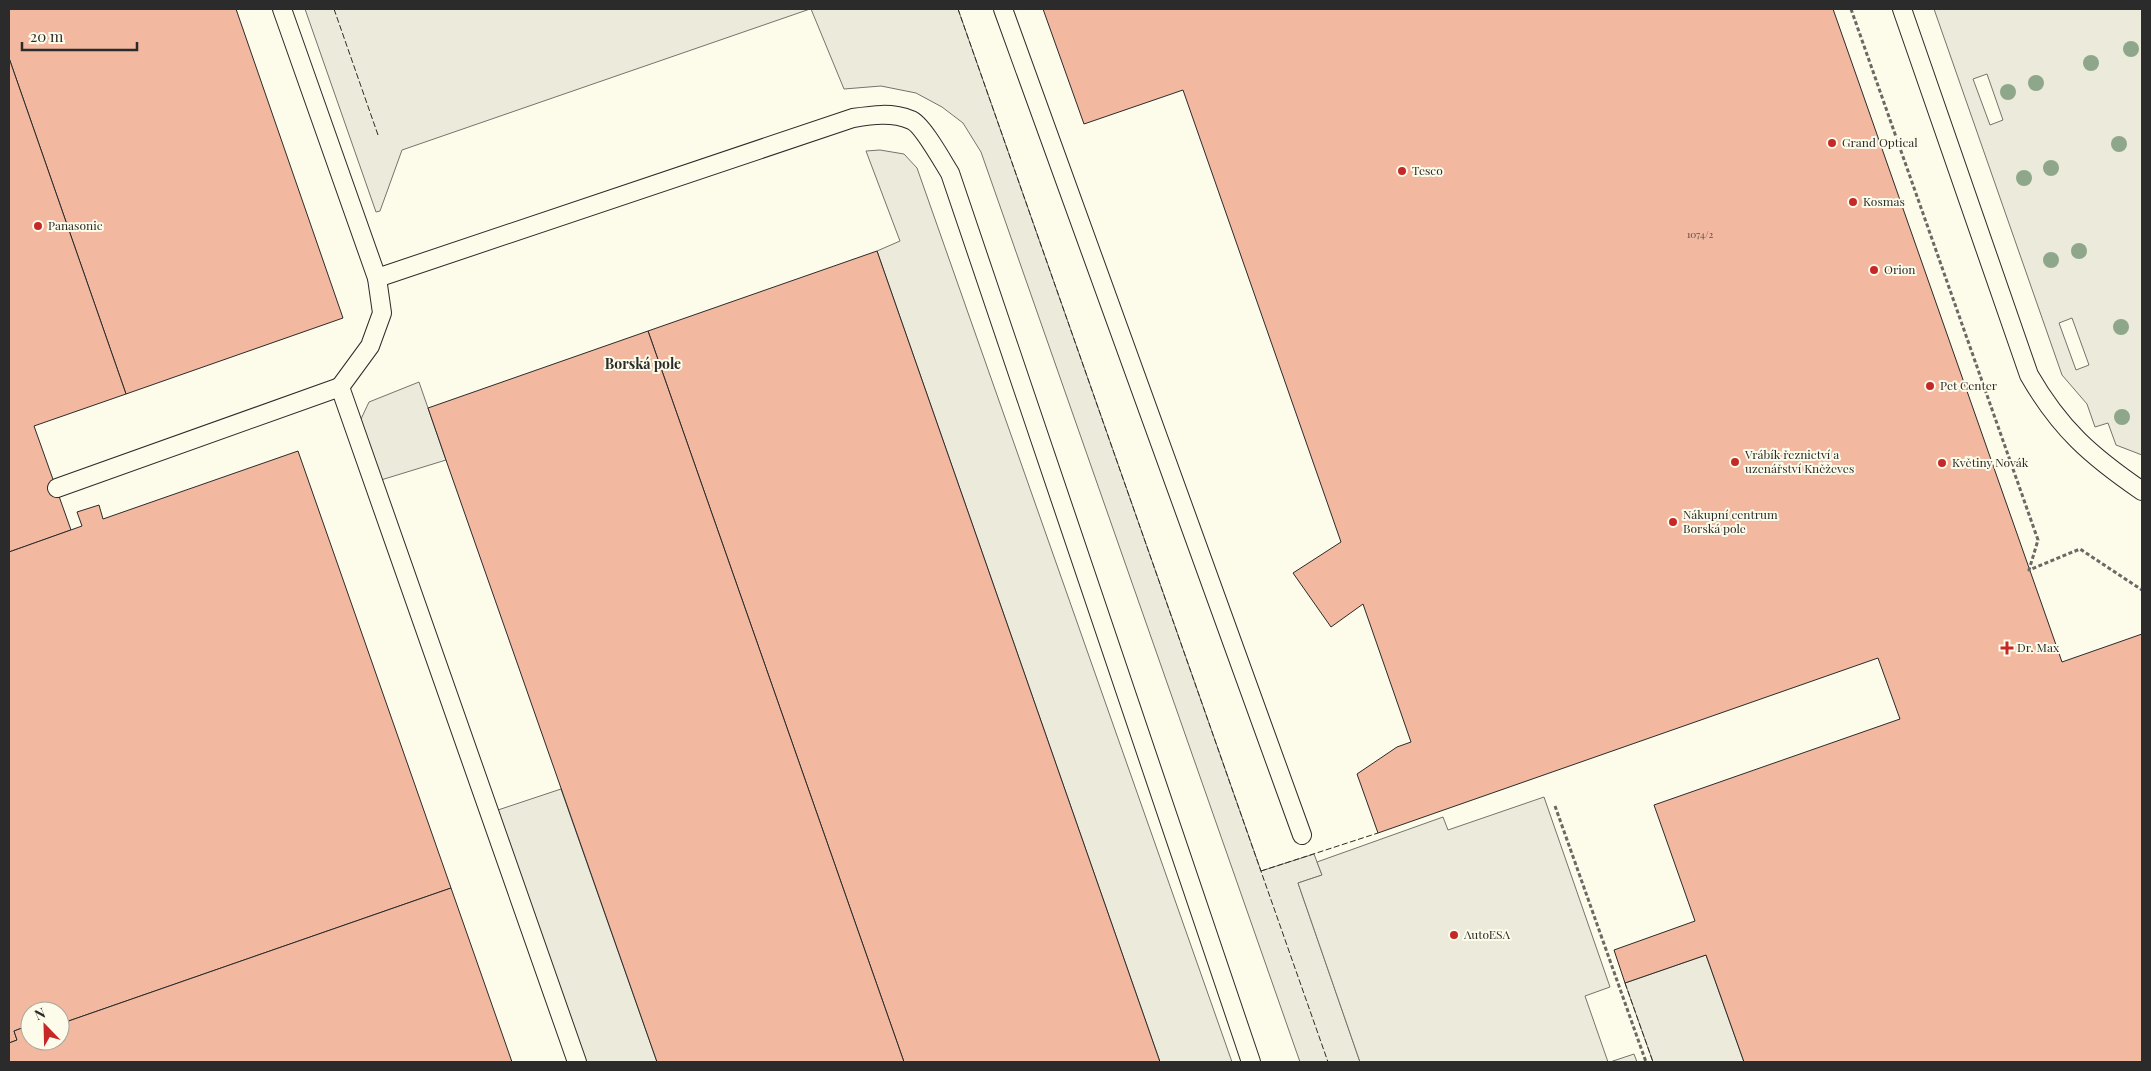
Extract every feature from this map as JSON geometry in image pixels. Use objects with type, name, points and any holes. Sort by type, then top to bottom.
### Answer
[{"type":"lane","points":[[57,488],[340,387],[370,346],[382,313],[377,278],[282,9]]},
{"type":"lane","points":[[1003,9],[1302,835]]},
{"type":"lane","points":[[1902,9],[2029,375],[2050,410],[2079,443],[2110,469],[2142,491]]},
{"type":"lane","points":[[377,278],[853,118],[877,114],[913,120],[932,144],[950,173],[1251,1062]]},
{"type":"lane","points":[[340,387],[577,1062]]},
{"type":"path","points":[[1851,9],[2038,540],[2030,570],[2080,549],[2142,590]]},
{"type":"path","points":[[1555,806],[1646,1062]]},
{"type":"shaded area","points":[[305,9],[810,9],[402,150],[380,211],[376,212]]},
{"type":"shaded area","points":[[811,9],[958,9],[1261,871],[1314,854],[1322,875],[1298,883],[1360,1062],[1300,1062],[981,152],[963,123],[942,107],[916,93],[881,86],[844,89]]},
{"type":"shaded area","points":[[1934,9],[2142,9],[2142,455],[2116,445],[2108,423],[2095,427],[2087,404],[2062,375]],"holes":[[[1987,74],[2003,120],[1990,125],[1973,79]],[[2072,318],[2089,365],[2076,370],[2059,323]]]},
{"type":"shaded area","points":[[880,150],[904,154],[917,168],[1232,1062],[1160,1062],[877,251],[900,241],[866,151]]},
{"type":"shaded area","points":[[419,382],[446,460],[381,480],[367,444],[361,419],[369,402]]},
{"type":"shaded area","points":[[561,789],[657,1062],[583,1062],[495,811]]},
{"type":"shaded area","name":"AutoESA","points":[[1544,797],[1610,987],[1585,996],[1608,1062],[1360,1062],[1298,883],[1322,875],[1317,862],[1443,817],[1448,830]]},
{"type":"shaded area","points":[[1706,955],[1744,1062],[1653,1062],[1625,983]]},
{"type":"shaded area","points":[[1634,1054],[1637,1062],[1610,1062]]},
{"type":"building","points":[[9,9],[236,9],[343,318],[126,394],[9,58]]},
{"type":"building","name":"Nákupní centrum Borská pole","points":[[1043,9],[1833,9],[2062,662],[2142,634],[2142,1062],[1744,1062],[1706,955],[1625,983],[1614,950],[1695,921],[1654,805],[1900,719],[1878,658],[1378,833],[1357,774],[1397,747],[1411,742],[1363,604],[1331,627],[1293,573],[1341,542],[1183,90],[1084,124]]},
{"type":"building","name":"Panasonic","points":[[9,58],[126,394],[34,426],[71,530],[9,552]]},
{"type":"building","points":[[877,251],[1160,1062],[904,1062],[648,331]]},
{"type":"building","points":[[648,331],[904,1062],[657,1062],[446,460],[428,408]]},
{"type":"building","points":[[298,451],[451,888],[70,1021],[70,1001],[20,1001],[20,1029],[14,1031],[17,1040],[9,1043],[9,552],[82,526],[77,512],[99,505],[103,519]]},
{"type":"building","points":[[451,888],[512,1062],[9,1062],[9,1043],[17,1040],[14,1031],[20,1029],[20,1051],[70,1051],[70,1021]]},
{"type":"fence","points":[[334,9],[378,135]]},
{"type":"fence","points":[[958,9],[1328,1062]]},
{"type":"fence","points":[[1261,871],[1378,833]]},
{"type":"fence","points":[[1625,983],[1653,1062]]},
{"type":"place","name":"Grand Optical","points":[[1832,143]]},
{"type":"place","name":"Tesco","points":[[1402,171]]},
{"type":"place","name":"Kosmas","points":[[1853,202]]},
{"type":"place","name":"Panasonic","points":[[38,226]]},
{"type":"place","name":"Orion","points":[[1874,270]]},
{"type":"place","name":"Pet Center","points":[[1930,386]]},
{"type":"place","name":"Vrábík řeznictví a uzenářství Kněževes","points":[[1735,462]]},
{"type":"place","name":"Květiny Novák","points":[[1942,463]]},
{"type":"place","name":"Nákupní centrum Borská pole","points":[[1673,522]]},
{"type":"place","name":"Dr. Max","points":[[2007,648]]},
{"type":"place","name":"AutoESA","points":[[1454,935]]},
{"type":"district","name":"Borská pole","points":[[643,364]]}]
